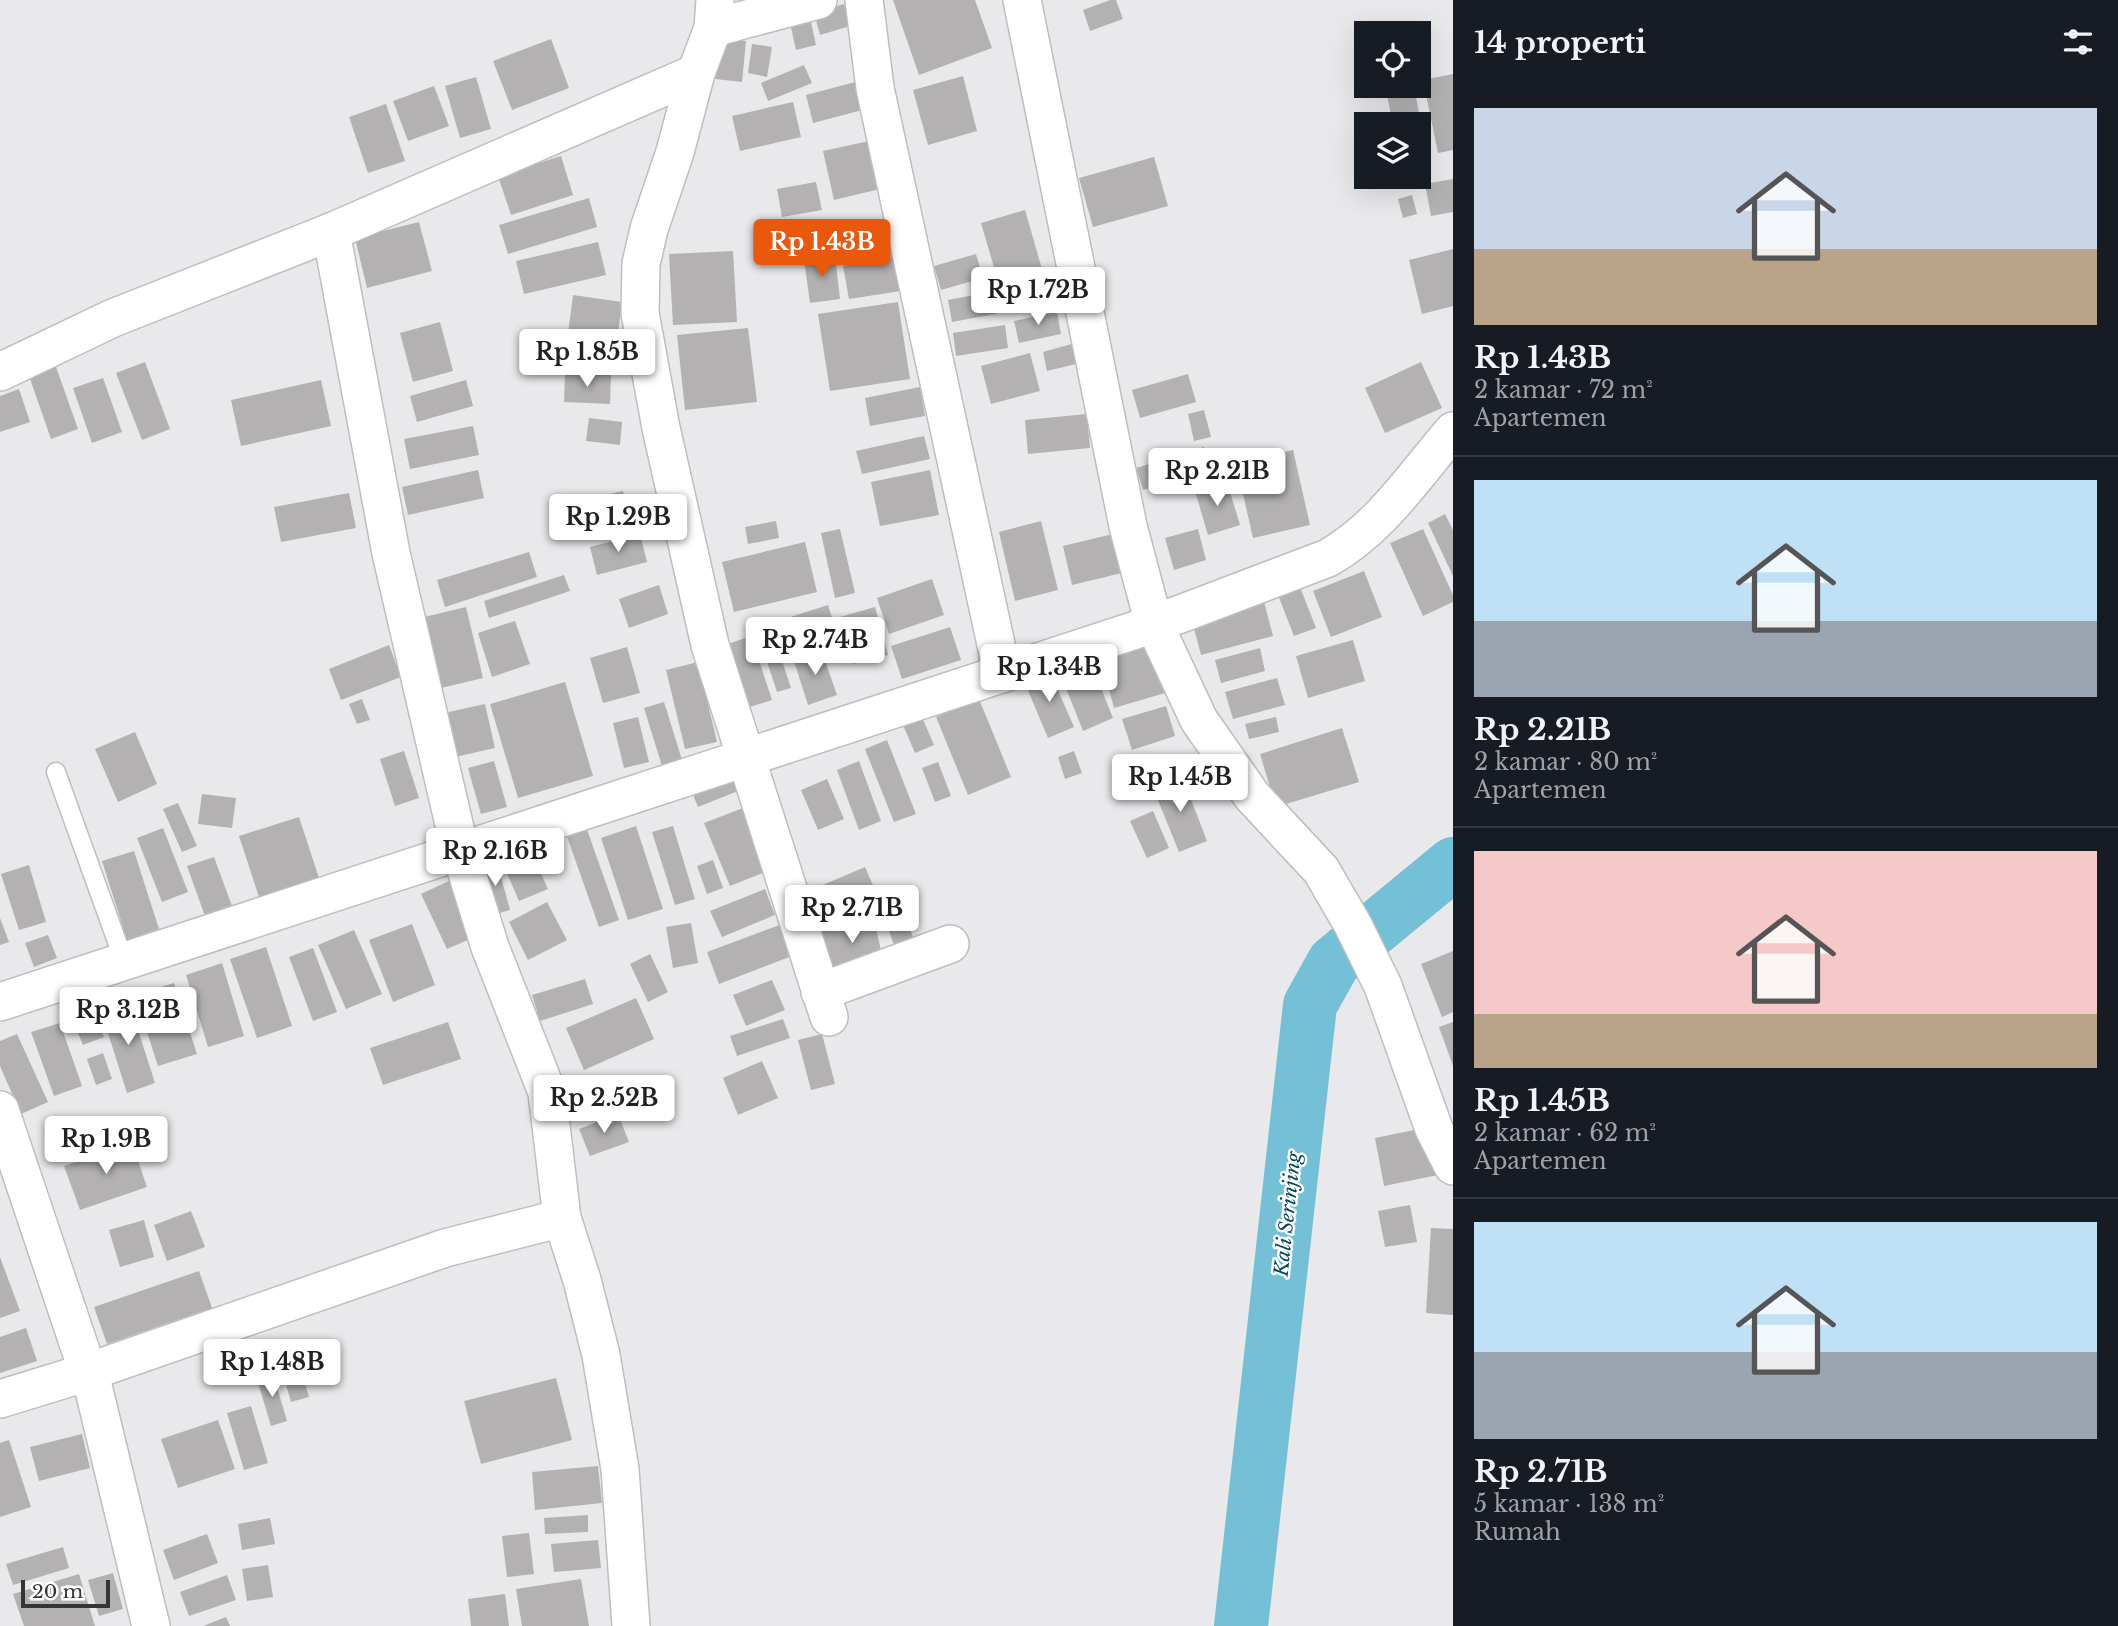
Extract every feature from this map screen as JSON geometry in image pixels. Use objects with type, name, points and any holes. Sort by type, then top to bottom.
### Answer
[{"type":"street","points":[[818,0],[714,14],[676,152],[649,229],[641,264],[640,313],[664,441],[710,645],[824,1004],[950,944]]},
{"type":"street","points":[[864,0],[875,88],[1002,672]]},
{"type":"street","points":[[1022,0],[1128,526],[1154,624],[1199,720],[1252,796],[1321,870],[1353,925],[1383,986],[1434,1129],[1453,1166]]},
{"type":"street","points":[[0,372],[113,317],[331,232],[696,73]]},
{"type":"street","points":[[331,232],[388,540],[460,850],[490,947],[547,1092],[562,1218],[582,1280],[601,1355],[620,1469],[631,1626]]},
{"type":"street","points":[[0,1002],[460,850],[747,760],[1002,672],[1154,624],[1328,558],[1352,544],[1374,526],[1453,430]]},
{"type":"street","points":[[0,1110],[88,1372],[151,1626]]},
{"type":"street","points":[[0,1399],[88,1372],[445,1248],[562,1218]]},
{"type":"lane","points":[[56,772],[124,961]]},
{"type":"building","points":[[893,0],[975,0],[992,48],[919,75]]},
{"type":"building","points":[[1116,0],[1123,19],[1090,31],[1083,10]]},
{"type":"building","points":[[844,4],[850,26],[820,35],[814,13]]},
{"type":"building","points":[[810,18],[816,45],[796,50],[790,23]]},
{"type":"building","points":[[720,38],[746,41],[742,82],[715,79]]},
{"type":"building","points":[[551,39],[569,88],[512,110],[493,61]]},
{"type":"building","points":[[752,44],[772,47],[767,77],[748,73]]},
{"type":"building","points":[[804,65],[812,83],[768,101],[761,83]]},
{"type":"building","points":[[1453,74],[1453,150],[1438,153],[1427,98],[1431,98],[1431,78]]},
{"type":"building","points":[[963,76],[977,131],[928,145],[913,90]]},
{"type":"building","points":[[476,77],[491,129],[460,138],[445,86]]},
{"type":"building","points":[[859,81],[866,109],[813,123],[806,95]]},
{"type":"building","points":[[434,86],[449,126],[408,141],[393,101]]},
{"type":"building","points":[[1388,98],[1416,98],[1419,112],[1390,112]]},
{"type":"building","points":[[793,102],[801,137],[740,151],[732,116]]},
{"type":"building","points":[[386,104],[405,161],[368,173],[349,117]]},
{"type":"building","points":[[869,141],[880,189],[834,200],[823,151]]},
{"type":"building","points":[[561,156],[573,195],[511,215],[498,176]]},
{"type":"building","points":[[1154,157],[1168,206],[1093,227],[1079,178]]},
{"type":"building","points":[[1453,179],[1453,212],[1431,216],[1426,189],[1431,189],[1431,183]]},
{"type":"building","points":[[816,182],[822,210],[782,217],[777,189]]},
{"type":"building","points":[[1412,195],[1417,214],[1403,218],[1398,199]]},
{"type":"building","points":[[589,198],[597,227],[508,254],[499,225]]},
{"type":"building","points":[[1025,210],[1042,269],[998,281],[981,223]]},
{"type":"building","points":[[419,222],[432,271],[367,288],[355,238]]},
{"type":"building","points":[[873,224],[877,245],[842,249],[839,229]]},
{"type":"building","points":[[598,242],[606,275],[524,294],[516,261]]},
{"type":"building","points":[[1453,249],[1453,306],[1422,314],[1409,260]]},
{"type":"building","points":[[733,251],[737,322],[673,325],[669,254]]},
{"type":"building","points":[[976,254],[983,278],[941,290],[934,266]]},
{"type":"building","points":[[835,256],[840,299],[810,303],[804,260]]},
{"type":"building","points":[[895,257],[901,291],[849,299],[843,266]]},
{"type":"building","points":[[1060,277],[1065,296],[1020,310],[1014,291]]},
{"type":"building","points":[[1000,290],[1005,312],[952,322],[948,300]]},
{"type":"building","points":[[573,295],[622,302],[614,364],[565,357]]},
{"type":"building","points":[[898,302],[910,379],[830,391],[818,314]]},
{"type":"building","points":[[1057,312],[1061,334],[1019,343],[1014,321]]},
{"type":"building","points":[[440,322],[453,371],[413,382],[400,333]]},
{"type":"building","points":[[1005,325],[1008,348],[956,356],[953,333]]},
{"type":"building","points":[[748,328],[757,402],[685,410],[677,335]]},
{"type":"building","points":[[1075,343],[1080,363],[1047,371],[1043,352]]},
{"type":"building","points":[[1030,353],[1040,391],[991,404],[981,366]]},
{"type":"building","points":[[145,362],[170,429],[142,440],[116,373]]},
{"type":"building","points":[[1421,362],[1442,408],[1385,433],[1365,388]]},
{"type":"building","points":[[55,364],[78,429],[51,439],[28,373]]},
{"type":"building","points":[[565,373],[611,375],[610,404],[564,402]]},
{"type":"building","points":[[1188,374],[1196,402],[1140,418],[1132,390]]},
{"type":"building","points":[[103,378],[122,432],[92,443],[73,388]]},
{"type":"building","points":[[321,380],[331,426],[241,446],[231,400]]},
{"type":"building","points":[[466,380],[473,406],[417,422],[410,396]]},
{"type":"building","points":[[920,387],[925,416],[870,426],[865,398]]},
{"type":"building","points":[[19,389],[30,422],[0,432],[0,396]]},
{"type":"building","points":[[1204,410],[1211,437],[1194,441],[1188,414]]},
{"type":"building","points":[[1087,414],[1090,448],[1028,454],[1025,420]]},
{"type":"building","points":[[589,418],[622,422],[620,445],[586,441]]},
{"type":"building","points":[[473,426],[479,455],[410,469],[404,439]]},
{"type":"building","points":[[924,436],[930,459],[862,474],[856,451]]},
{"type":"building","points":[[1204,447],[1211,469],[1143,490],[1136,468]]},
{"type":"building","points":[[1293,450],[1310,525],[1253,538],[1236,463]]},
{"type":"building","points":[[478,470],[484,498],[408,515],[402,487]]},
{"type":"building","points":[[930,470],[939,515],[880,526],[871,482]]},
{"type":"building","points":[[1227,482],[1240,525],[1208,535],[1195,491]]},
{"type":"building","points":[[623,491],[629,520],[585,530],[578,501]]},
{"type":"building","points":[[349,493],[356,528],[281,542],[274,507]]},
{"type":"building","points":[[1445,514],[1453,530],[1453,576],[1428,523]]},
{"type":"building","points":[[776,521],[779,538],[748,544],[745,527]]},
{"type":"building","points":[[1041,521],[1058,590],[1015,601],[999,532]]},
{"type":"building","points":[[840,529],[855,593],[835,598],[821,533]]},
{"type":"building","points":[[1198,529],[1206,560],[1174,570],[1165,538]]},
{"type":"building","points":[[1423,529],[1453,595],[1453,602],[1423,616],[1390,543]]},
{"type":"building","points":[[1117,533],[1126,572],[1072,585],[1063,546]]},
{"type":"building","points":[[640,534],[647,562],[597,575],[590,547]]},
{"type":"building","points":[[805,542],[817,592],[734,612],[722,562]]},
{"type":"building","points":[[529,552],[537,577],[445,607],[437,580]]},
{"type":"building","points":[[1364,571],[1382,617],[1331,637],[1313,591]]},
{"type":"building","points":[[564,575],[570,591],[489,618],[484,601]]},
{"type":"building","points":[[932,579],[944,615],[889,634],[877,598]]},
{"type":"building","points":[[659,585],[668,614],[629,628],[619,599]]},
{"type":"building","points":[[1300,587],[1316,628],[1294,636],[1278,595]]},
{"type":"building","points":[[1264,602],[1273,636],[1201,655],[1192,621]]},
{"type":"building","points":[[828,605],[836,631],[786,647],[778,621]]},
{"type":"building","points":[[466,607],[483,678],[437,689],[420,618]]},
{"type":"building","points":[[875,607],[888,655],[853,664],[840,617]]},
{"type":"building","points":[[515,621],[530,664],[492,677],[478,633]]},
{"type":"building","points":[[770,624],[791,688],[777,692],[756,628]]},
{"type":"building","points":[[950,627],[961,660],[902,679],[891,646]]},
{"type":"building","points":[[751,636],[772,700],[747,708],[725,645]]},
{"type":"building","points":[[1353,640],[1365,681],[1308,698],[1296,656]]},
{"type":"building","points":[[389,645],[401,677],[341,700],[329,669]]},
{"type":"building","points":[[1151,645],[1165,693],[1114,708],[1101,659]]},
{"type":"building","points":[[627,647],[640,693],[603,703],[590,658]]},
{"type":"building","points":[[1260,648],[1265,671],[1221,683],[1215,660]]},
{"type":"building","points":[[821,649],[837,695],[808,705],[793,658]]},
{"type":"building","points":[[698,662],[717,742],[685,749],[666,670]]},
{"type":"building","points":[[1092,666],[1113,718],[1083,731],[1062,678]]},
{"type":"building","points":[[1049,670],[1074,727],[1048,738],[1024,681]]},
{"type":"building","points":[[1277,678],[1285,705],[1233,719],[1225,692]]},
{"type":"building","points":[[565,682],[593,776],[518,798],[490,704]]},
{"type":"building","points":[[362,699],[370,720],[357,724],[349,704]]},
{"type":"building","points":[[979,699],[1011,777],[968,795],[936,717]]},
{"type":"building","points":[[664,702],[682,760],[662,766],[644,708]]},
{"type":"building","points":[[485,704],[495,748],[455,757],[444,713]]},
{"type":"building","points":[[1166,706],[1175,736],[1132,750],[1122,719]]},
{"type":"building","points":[[919,710],[934,745],[915,753],[900,718]]},
{"type":"building","points":[[638,717],[649,762],[624,768],[613,723]]},
{"type":"building","points":[[1276,717],[1279,732],[1249,739],[1245,724]]},
{"type":"building","points":[[1342,728],[1359,782],[1276,807],[1260,754]]},
{"type":"building","points":[[135,732],[157,784],[118,802],[95,749]]},
{"type":"building","points":[[887,740],[916,814],[894,822],[865,749]]},
{"type":"building","points":[[404,751],[419,798],[395,806],[380,759]]},
{"type":"building","points":[[1074,751],[1082,773],[1065,779],[1058,757]]},
{"type":"building","points":[[494,761],[507,807],[481,814],[468,768]]},
{"type":"building","points":[[859,761],[881,821],[859,830],[837,770]]},
{"type":"building","points":[[938,762],[951,796],[935,802],[922,768]]},
{"type":"building","points":[[735,769],[743,789],[698,807],[690,787]]},
{"type":"building","points":[[1182,776],[1207,841],[1179,852],[1153,788]]},
{"type":"building","points":[[827,779],[844,819],[818,830],[801,790]]},
{"type":"building","points":[[202,794],[236,798],[232,828],[198,824]]},
{"type":"building","points":[[178,803],[197,846],[182,852],[163,809]]},
{"type":"building","points":[[743,808],[768,871],[730,886],[704,823]]},
{"type":"building","points":[[1153,811],[1169,848],[1147,858],[1130,821]]},
{"type":"building","points":[[299,817],[319,878],[259,897],[239,836]]},
{"type":"building","points":[[585,824],[619,920],[599,927],[565,831]]},
{"type":"building","points":[[636,826],[663,909],[628,920],[601,838]]},
{"type":"building","points":[[673,826],[695,899],[675,905],[652,832]]},
{"type":"building","points":[[163,828],[188,892],[162,902],[137,838]]},
{"type":"building","points":[[530,849],[548,889],[519,901],[502,862]]},
{"type":"building","points":[[134,851],[159,929],[127,940],[102,861]]},
{"type":"building","points":[[214,857],[232,906],[205,916],[187,866]]},
{"type":"building","points":[[713,860],[723,888],[707,894],[697,866]]},
{"type":"building","points":[[497,862],[510,910],[493,915],[480,866]]},
{"type":"building","points":[[29,865],[46,922],[19,930],[1,874]]},
{"type":"building","points":[[865,867],[878,897],[830,916],[818,887]]},
{"type":"building","points":[[451,880],[477,936],[447,949],[421,894]]},
{"type":"building","points":[[765,889],[775,915],[722,937],[710,911]]},
{"type":"building","points":[[547,902],[567,940],[528,960],[509,922]]},
{"type":"building","points":[[905,916],[917,948],[897,954],[886,922]]},
{"type":"building","points":[[0,918],[9,942],[0,945]]},
{"type":"building","points":[[874,919],[883,960],[830,971],[821,930]]},
{"type":"building","points":[[691,923],[698,963],[673,968],[666,927]]},
{"type":"building","points":[[785,923],[797,954],[719,984],[707,952]]},
{"type":"building","points":[[412,924],[435,985],[393,1002],[369,940]]},
{"type":"building","points":[[354,930],[382,994],[346,1009],[318,945]]},
{"type":"building","points":[[48,935],[57,958],[34,967],[25,943]]},
{"type":"building","points":[[266,947],[292,1026],[257,1038],[230,959]]},
{"type":"building","points":[[313,948],[337,1012],[313,1021],[289,957]]},
{"type":"building","points":[[1453,951],[1453,1012],[1442,1017],[1421,964]]},
{"type":"building","points":[[650,954],[668,992],[648,1002],[630,964]]},
{"type":"building","points":[[222,963],[244,1036],[208,1047],[186,975]]},
{"type":"building","points":[[585,979],[593,1004],[540,1021],[532,995]]},
{"type":"building","points":[[772,980],[785,1010],[746,1026],[733,995]]},
{"type":"building","points":[[174,983],[197,1054],[158,1066],[135,995]]},
{"type":"building","points":[[636,998],[654,1039],[584,1070],[566,1028]]},
{"type":"building","points":[[129,1002],[155,1083],[127,1093],[101,1011]]},
{"type":"building","points":[[89,1003],[104,1037],[83,1045],[69,1012]]},
{"type":"building","points":[[783,1019],[790,1038],[737,1056],[730,1036]]},
{"type":"building","points":[[448,1022],[461,1059],[383,1085],[370,1048]]},
{"type":"building","points":[[1453,1022],[1453,1066],[1439,1027]]},
{"type":"building","points":[[60,1023],[82,1086],[54,1096],[31,1032]]},
{"type":"building","points":[[17,1034],[48,1102],[21,1114],[0,1066],[0,1041]]},
{"type":"building","points":[[822,1034],[835,1084],[811,1090],[798,1040]]},
{"type":"building","points":[[103,1053],[112,1079],[96,1085],[87,1059]]},
{"type":"building","points":[[762,1061],[778,1098],[738,1115],[723,1078]]},
{"type":"building","points":[[618,1114],[629,1142],[590,1156],[579,1129]]},
{"type":"building","points":[[1429,1127],[1438,1175],[1384,1186],[1375,1138]]},
{"type":"building","points":[[132,1143],[147,1187],[80,1210],[64,1166]]},
{"type":"building","points":[[1410,1205],[1417,1242],[1385,1247],[1378,1211]]},
{"type":"building","points":[[191,1211],[205,1247],[167,1261],[154,1225]]},
{"type":"building","points":[[144,1220],[154,1257],[120,1267],[109,1230]]},
{"type":"building","points":[[1431,1228],[1453,1229],[1453,1315],[1426,1313]]},
{"type":"building","points":[[0,1257],[20,1311],[0,1318]]},
{"type":"building","points":[[199,1271],[212,1308],[107,1344],[94,1307]]},
{"type":"building","points":[[26,1328],[37,1361],[0,1373],[0,1337]]},
{"type":"building","points":[[299,1363],[309,1397],[291,1402],[281,1368]]},
{"type":"building","points":[[272,1371],[287,1421],[271,1426],[256,1376]]},
{"type":"building","points":[[556,1378],[572,1440],[481,1464],[464,1401]]},
{"type":"building","points":[[251,1406],[268,1463],[244,1470],[227,1413]]},
{"type":"building","points":[[218,1420],[235,1469],[178,1488],[161,1439]]},
{"type":"building","points":[[82,1434],[90,1468],[39,1481],[30,1447]]},
{"type":"building","points":[[9,1440],[31,1507],[0,1517],[0,1443]]},
{"type":"building","points":[[598,1466],[602,1503],[535,1510],[532,1472]]},
{"type":"building","points":[[588,1515],[588,1532],[545,1534],[544,1518]]},
{"type":"building","points":[[270,1518],[275,1544],[242,1550],[238,1524]]},
{"type":"building","points":[[529,1533],[534,1574],[507,1577],[502,1536]]},
{"type":"building","points":[[207,1534],[218,1563],[174,1580],[163,1550]]},
{"type":"building","points":[[598,1540],[601,1568],[554,1572],[551,1544]]},
{"type":"building","points":[[63,1547],[69,1568],[13,1585],[6,1564]]},
{"type":"building","points":[[268,1565],[273,1597],[247,1601],[242,1569]]},
{"type":"building","points":[[113,1573],[123,1609],[99,1616],[88,1580]]},
{"type":"building","points":[[79,1574],[95,1626],[24,1626],[13,1594]]},
{"type":"building","points":[[227,1575],[236,1600],[189,1616],[180,1592]]},
{"type":"building","points":[[581,1579],[589,1626],[522,1626],[516,1589]]},
{"type":"building","points":[[505,1594],[509,1626],[471,1626],[468,1599]]},
{"type":"building","points":[[226,1617],[230,1626],[203,1626]]},
{"type":"waterway","name":"Kali Serinjing","points":[[1241,1626],[1310,1005],[1334,962],[1453,864]]}]
